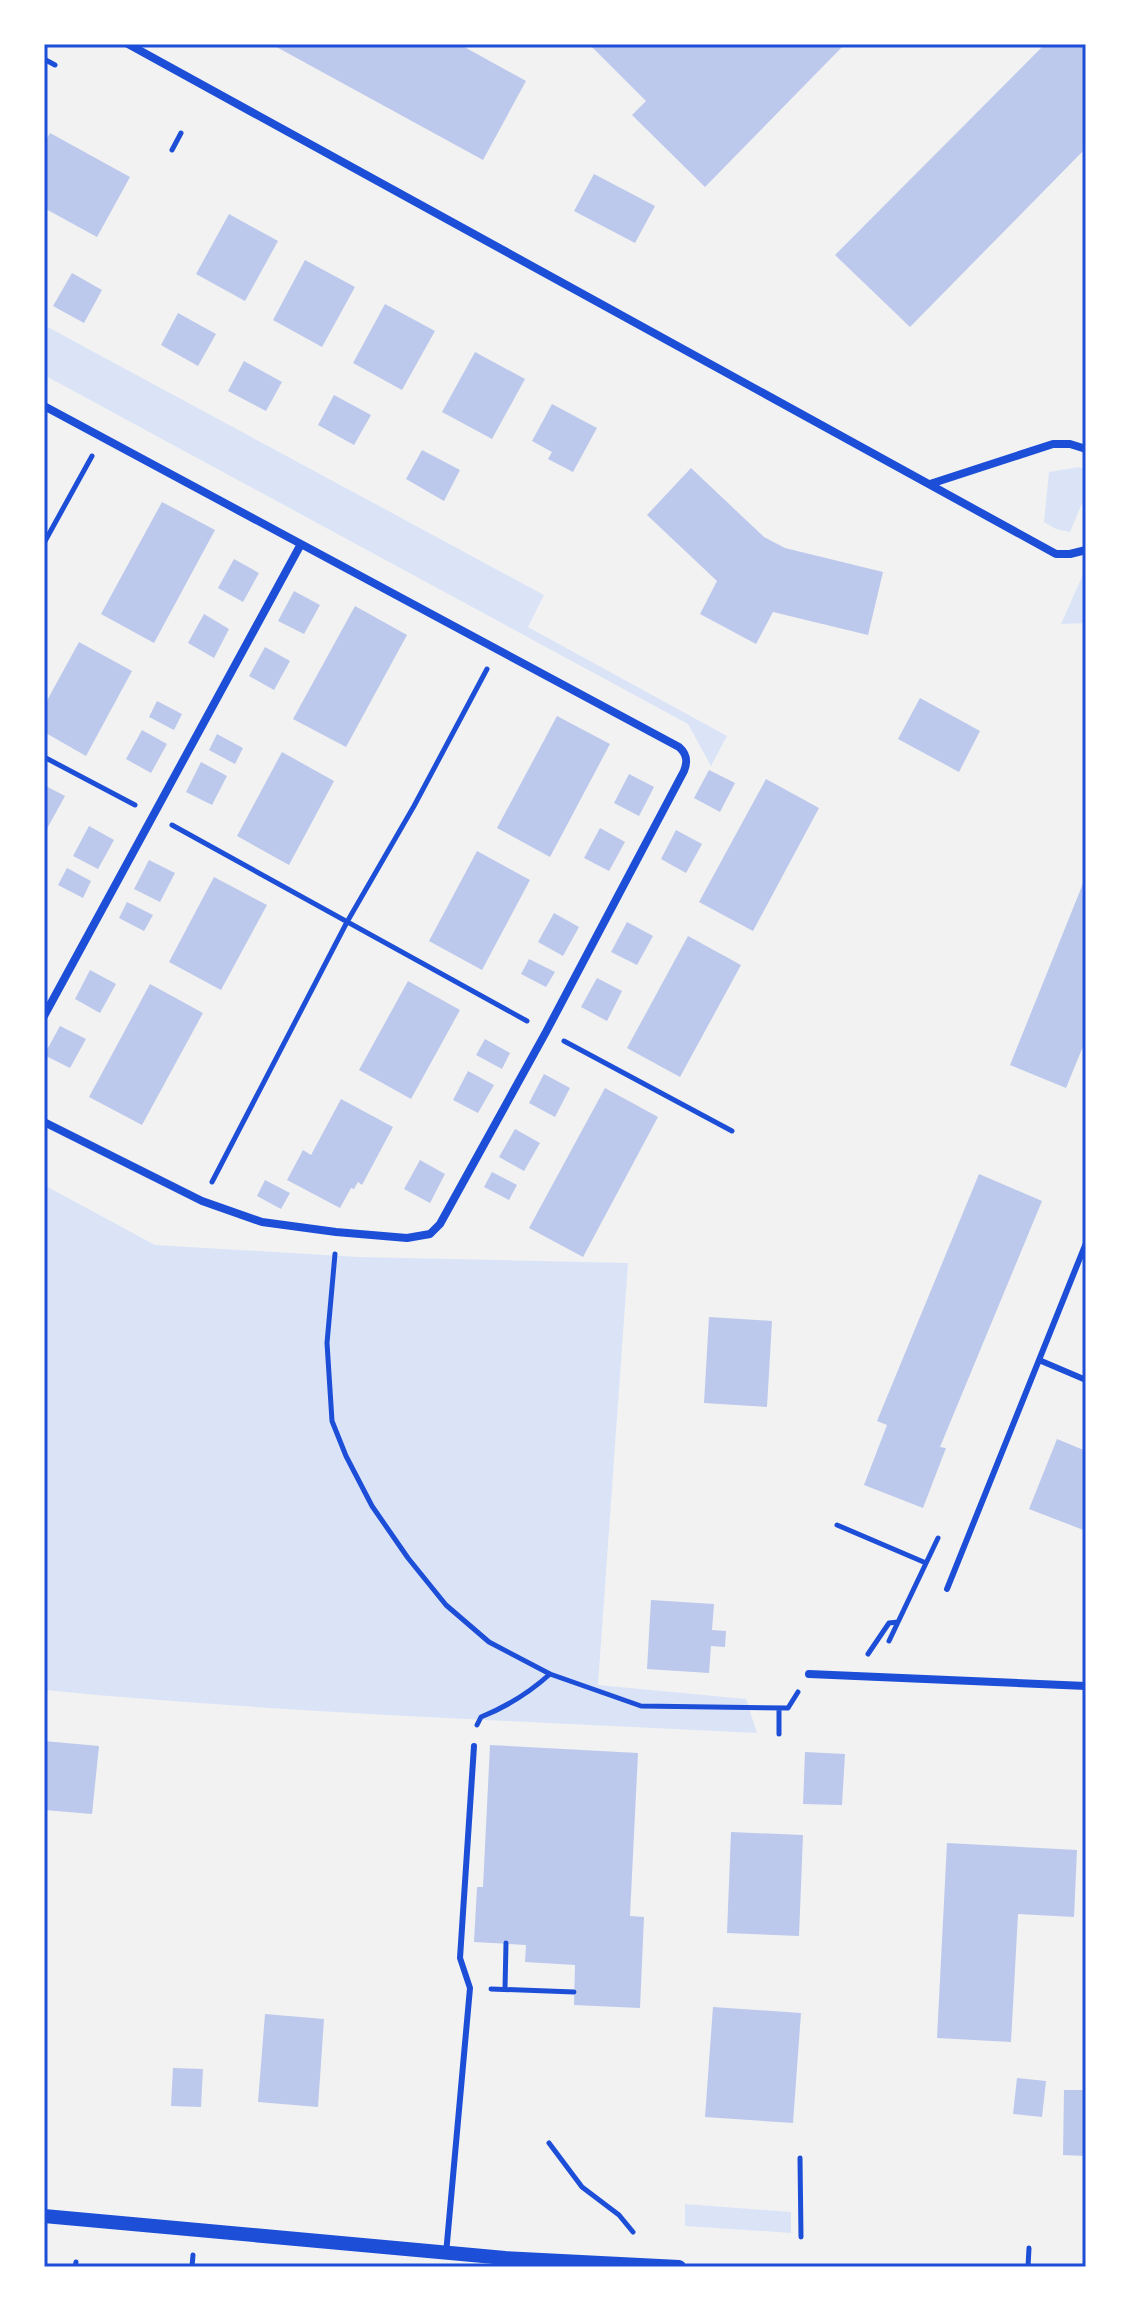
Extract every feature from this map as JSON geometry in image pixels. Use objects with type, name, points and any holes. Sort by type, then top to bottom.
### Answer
[{"type":"street","points":[[128,44],[1056,554],[1086,550]]},
{"type":"street","points":[[44,406],[679,747],[687,758],[684,771],[546,1032],[440,1224],[430,1234],[407,1238],[262,1222],[202,1201],[44,1122]]},
{"type":"street","points":[[930,484],[1053,444],[1070,444],[1086,449]]},
{"type":"street","points":[[44,1016],[301,544]]},
{"type":"street","points":[[809,1674],[1086,1686]]},
{"type":"street","points":[[44,2216],[446,2254],[504,2263],[679,2267]]},
{"type":"lane","points":[[947,1589],[1086,1243]]},
{"type":"lane","points":[[1039,1360],[1086,1380]]},
{"type":"lane","points":[[446,2254],[470,1988],[460,1958],[474,1746]]},
{"type":"path","points":[[44,59],[55,65]]},
{"type":"path","points":[[172,150],[181,133]]},
{"type":"path","points":[[44,543],[102,437]]},
{"type":"path","points":[[202,1201],[347,922],[414,806],[497,650]]},
{"type":"path","points":[[44,757],[154,814],[546,1032],[732,1131]]},
{"type":"path","points":[[334,1265],[327,1343],[332,1421],[372,1506],[446,1605],[489,1642],[550,1674],[641,1706],[788,1708],[809,1674]]},
{"type":"path","points":[[837,1525],[926,1563]]},
{"type":"path","points":[[889,1641],[938,1538]]},
{"type":"path","points":[[864,1676],[868,1652],[889,1623],[899,1622]]},
{"type":"path","points":[[477,1725],[481,1717],[498,1710],[550,1674]]},
{"type":"path","points":[[779,1708],[779,1734]]},
{"type":"path","points":[[505,1989],[506,1943]]},
{"type":"path","points":[[470,1988],[574,1992]]},
{"type":"path","points":[[549,2143],[582,2187],[619,2215],[633,2232]]},
{"type":"path","points":[[800,2158],[801,2237]]},
{"type":"path","points":[[1028,2267],[1029,2248]]},
{"type":"shaded area","points":[[44,325],[544,595],[528,627],[727,736],[711,766],[688,724],[44,375]]},
{"type":"shaded area","points":[[1079,467],[1086,470],[1086,494],[1070,532],[1056,529],[1044,522],[1049,472]]},
{"type":"shaded area","points":[[1085,570],[1086,623],[1061,624]]},
{"type":"shaded area","points":[[44,1185],[155,1245],[359,1257],[628,1263],[598,1685],[746,1699],[757,1733],[311,1711],[44,1690]]},
{"type":"shaded area","points":[[685,2204],[791,2212],[791,2233],[685,2226]]},
{"type":"building","points":[[271,44],[459,44],[526,81],[483,160]]},
{"type":"building","points":[[589,44],[845,44],[705,187],[632,115],[646,101]]},
{"type":"building","points":[[1045,44],[1086,44],[1086,148],[910,327],[835,255]]},
{"type":"building","points":[[50,133],[130,177],[97,237],[44,208],[44,144]]},
{"type":"building","points":[[594,174],[655,206],[635,243],[574,211]]},
{"type":"building","points":[[229,214],[278,241],[245,301],[196,274]]},
{"type":"building","points":[[305,260],[355,287],[322,347],[273,320]]},
{"type":"building","points":[[72,273],[102,290],[84,323],[53,306]]},
{"type":"building","points":[[385,304],[435,331],[402,390],[353,363]]},
{"type":"building","points":[[178,313],[216,334],[198,366],[161,345]]},
{"type":"building","points":[[475,352],[525,379],[492,439],[442,412]]},
{"type":"building","points":[[244,361],[282,382],[266,411],[228,391]]},
{"type":"building","points":[[334,395],[371,415],[354,445],[318,425]]},
{"type":"building","points":[[552,404],[597,428],[573,472],[548,459],[552,452],[532,441]]},
{"type":"building","points":[[422,450],[460,470],[444,501],[406,479]]},
{"type":"building","points":[[691,468],[764,537],[785,548],[883,572],[868,635],[773,612],[756,644],[700,614],[717,581],[647,515]]},
{"type":"building","points":[[162,502],[215,530],[154,643],[101,614]]},
{"type":"building","points":[[234,559],[259,573],[243,602],[218,588]]},
{"type":"building","points":[[294,591],[320,605],[304,634],[278,621]]},
{"type":"building","points":[[355,606],[407,635],[346,747],[293,719]]},
{"type":"building","points":[[204,614],[229,629],[214,658],[188,643]]},
{"type":"building","points":[[79,642],[132,671],[86,756],[44,732],[44,706]]},
{"type":"building","points":[[265,647],[290,661],[274,690],[249,676]]},
{"type":"building","points":[[920,698],[980,731],[959,772],[898,739]]},
{"type":"building","points":[[157,701],[182,714],[174,730],[149,717]]},
{"type":"building","points":[[557,716],[610,744],[550,857],[497,828]]},
{"type":"building","points":[[142,730],[167,744],[151,773],[126,759]]},
{"type":"building","points":[[217,734],[243,748],[235,764],[209,750]]},
{"type":"building","points":[[282,752],[334,781],[289,865],[237,836]]},
{"type":"building","points":[[201,762],[227,776],[212,805],[186,792]]},
{"type":"building","points":[[709,770],[735,783],[720,812],[694,798]]},
{"type":"building","points":[[629,774],[654,787],[639,816],[614,803]]},
{"type":"building","points":[[766,779],[819,808],[753,931],[699,902]]},
{"type":"building","points":[[44,785],[65,796],[44,834]]},
{"type":"building","points":[[89,826],[114,840],[98,869],[73,856]]},
{"type":"building","points":[[600,828],[625,842],[609,871],[584,858]]},
{"type":"building","points":[[676,830],[702,844],[686,873],[661,859]]},
{"type":"building","points":[[477,851],[530,880],[482,970],[429,941]]},
{"type":"building","points":[[149,860],[175,873],[160,902],[134,889]]},
{"type":"building","points":[[67,868],[91,881],[83,898],[58,885]]},
{"type":"building","points":[[1086,876],[1086,1039],[1066,1088],[1010,1065]]},
{"type":"building","points":[[214,877],[267,905],[221,990],[169,962]]},
{"type":"building","points":[[127,902],[153,915],[144,931],[119,918]]},
{"type":"building","points":[[554,913],[579,927],[563,956],[538,942]]},
{"type":"building","points":[[627,922],[653,936],[637,965],[611,952]]},
{"type":"building","points":[[688,936],[741,965],[680,1077],[627,1048]]},
{"type":"building","points":[[529,959],[555,972],[546,987],[521,974]]},
{"type":"building","points":[[90,970],[116,984],[100,1013],[75,999]]},
{"type":"building","points":[[597,978],[622,991],[607,1021],[581,1007]]},
{"type":"building","points":[[408,981],[460,1010],[411,1099],[359,1070]]},
{"type":"building","points":[[150,984],[203,1013],[142,1125],[89,1097]]},
{"type":"building","points":[[60,1026],[86,1039],[70,1068],[44,1055]]},
{"type":"building","points":[[485,1039],[510,1053],[502,1069],[476,1055]]},
{"type":"building","points":[[468,1071],[494,1085],[478,1113],[453,1100]]},
{"type":"building","points":[[544,1074],[570,1088],[555,1117],[529,1103]]},
{"type":"building","points":[[605,1088],[658,1117],[583,1257],[529,1228]]},
{"type":"building","points":[[341,1099],[393,1127],[362,1185],[358,1182],[354,1189],[351,1188],[340,1208],[287,1180],[303,1150],[311,1155]]},
{"type":"building","points":[[515,1129],[540,1143],[524,1171],[499,1157]]},
{"type":"building","points":[[420,1160],[445,1174],[430,1203],[404,1189]]},
{"type":"building","points":[[492,1172],[517,1185],[509,1200],[484,1187]]},
{"type":"building","points":[[979,1174],[1042,1201],[940,1447],[946,1448],[923,1508],[864,1485],[887,1425],[877,1421]]},
{"type":"building","points":[[265,1180],[290,1193],[281,1209],[257,1196]]},
{"type":"building","points":[[709,1317],[772,1321],[767,1407],[704,1403]]},
{"type":"building","points":[[1057,1439],[1086,1451],[1086,1531],[1029,1509]]},
{"type":"building","points":[[651,1600],[714,1604],[712,1630],[726,1631],[725,1647],[711,1646],[709,1673],[647,1669]]},
{"type":"building","points":[[44,1741],[99,1746],[92,1814],[44,1810]]},
{"type":"building","points":[[490,1745],[638,1753],[630,1916],[644,1917],[640,2008],[574,2005],[575,1965],[525,1962],[526,1945],[474,1942],[477,1887],[483,1887]]},
{"type":"building","points":[[805,1752],[845,1754],[842,1805],[803,1804]]},
{"type":"building","points":[[731,1832],[803,1835],[799,1936],[727,1933]]},
{"type":"building","points":[[947,1843],[1077,1850],[1074,1917],[1018,1914],[1011,2042],[937,2038]]},
{"type":"building","points":[[713,2007],[801,2013],[793,2123],[705,2117]]},
{"type":"building","points":[[265,2014],[324,2019],[318,2107],[258,2102]]},
{"type":"building","points":[[173,2068],[203,2069],[201,2107],[171,2106]]},
{"type":"building","points":[[1017,2078],[1046,2081],[1042,2117],[1013,2114]]},
{"type":"building","points":[[1064,2090],[1086,2090],[1086,2156],[1063,2155]]}]
